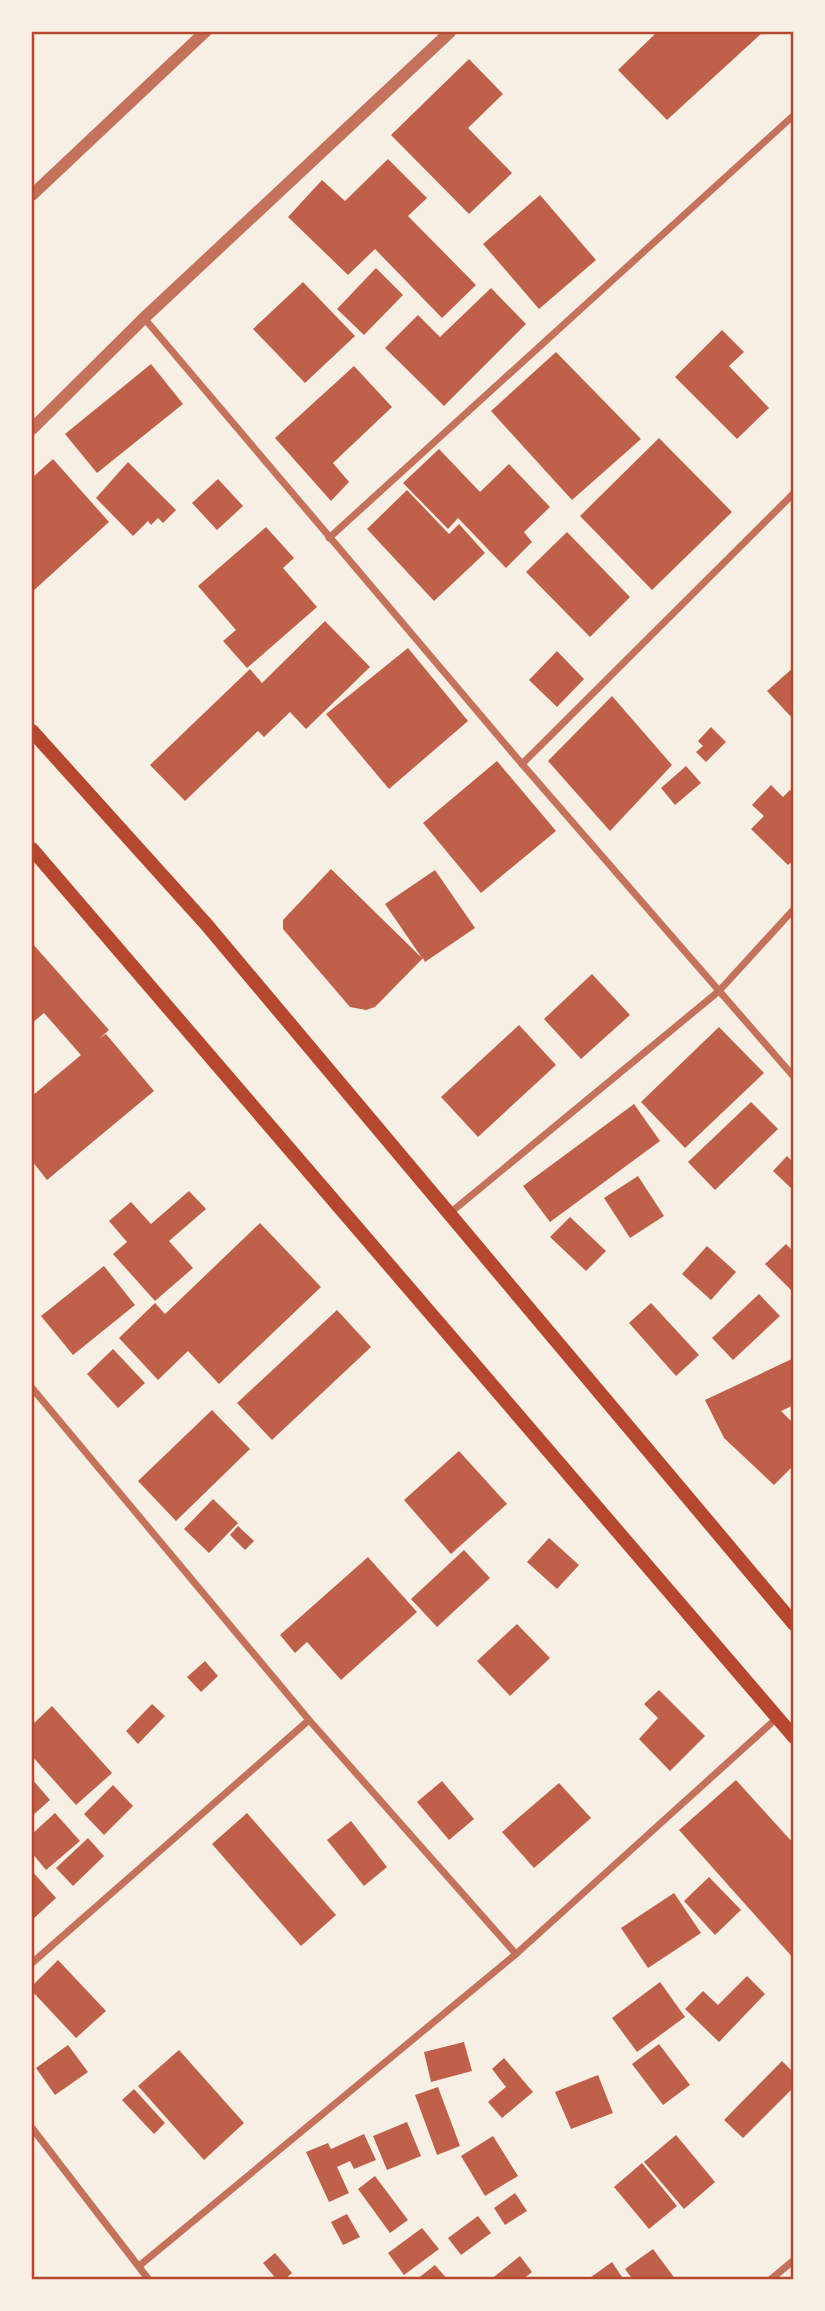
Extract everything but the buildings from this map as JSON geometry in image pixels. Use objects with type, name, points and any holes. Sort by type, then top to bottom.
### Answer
[{"type":"main road","points":[[32,731],[206,924],[793,1624]]},
{"type":"main road","points":[[32,849],[793,1737]]},
{"type":"street","points":[[33,191],[205,32]]},
{"type":"street","points":[[32,429],[144,318],[450,32]]},
{"type":"street","points":[[329,538],[793,115]]},
{"type":"street","points":[[144,318],[522,764],[793,1077]]},
{"type":"street","points":[[522,764],[793,493]]},
{"type":"street","points":[[450,1213],[719,991],[793,909]]},
{"type":"street","points":[[32,1388],[309,1720],[516,1954]]},
{"type":"street","points":[[139,2266],[516,1954],[777,1718]]},
{"type":"street","points":[[32,1963],[309,1720]]},
{"type":"street","points":[[32,2128],[149,2280]]},
{"type":"street","points":[[770,2280],[793,2260]]}]
